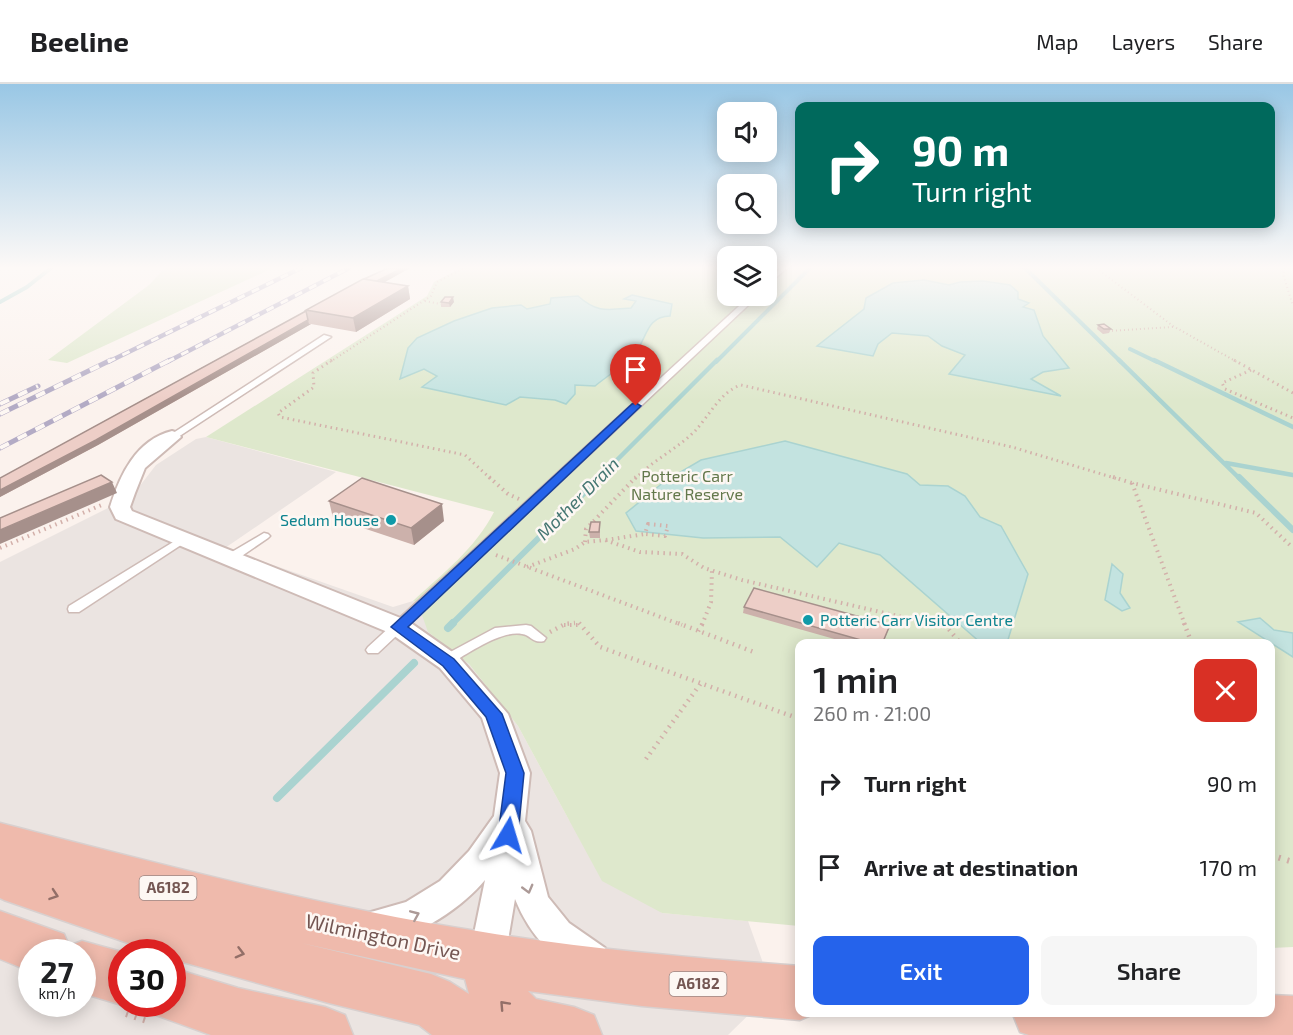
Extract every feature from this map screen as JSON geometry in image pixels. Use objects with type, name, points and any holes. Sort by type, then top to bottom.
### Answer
[{"type":"highway","name":"Wilmington Drive","points":[[0,843],[134,880],[338,928],[487,958],[622,977],[786,992]]},
{"type":"highway","points":[[0,874],[21,884],[167,933],[329,977],[431,1001],[460,1021],[470,1035]]},
{"type":"highway","points":[[0,934],[18,941]]},
{"type":"highway","points":[[487,958],[497,998],[521,1024],[574,1035]]},
{"type":"highway","points":[[186,1012],[238,1016],[325,1035]]},
{"type":"highway","points":[[1145,1017],[1293,1024]]},
{"type":"street","points":[[172,437],[144,456],[130,472],[120,507],[123,515],[399,627],[446,660],[494,714],[515,773],[502,880],[487,958]]},
{"type":"street","points":[[338,928],[396,923],[428,909],[462,883],[491,850],[511,812]]},
{"type":"street","points":[[511,812],[532,903],[550,931],[579,953],[622,977]]},
{"type":"lane","points":[[373,650],[736,312]]},
{"type":"lane","points":[[172,437],[327,337]]},
{"type":"lane","points":[[229,559],[264,536]]},
{"type":"lane","points":[[74,609],[183,539]]},
{"type":"lane","points":[[446,660],[500,631],[526,629],[539,638]]},
{"type":"path","points":[[405,312],[314,373],[314,387],[278,413],[280,417],[465,455],[508,494],[530,505]]},
{"type":"path","points":[[1154,312],[1173,327],[1293,393]]},
{"type":"path","points":[[1108,331],[1173,327]]},
{"type":"path","points":[[1251,370],[1222,383],[1225,388],[1293,418]]},
{"type":"path","points":[[585,542],[586,529],[647,466],[693,434],[731,388],[741,385],[1012,447],[1132,483],[1256,513],[1293,548]]},
{"type":"path","points":[[1132,483],[1190,639]]},
{"type":"path","points":[[0,548],[123,495]]},
{"type":"path","points":[[527,567],[575,549],[585,542],[645,534],[665,536],[668,526],[648,524],[645,534]]},
{"type":"path","points":[[605,540],[640,552],[682,554],[712,570],[742,580],[947,627],[958,639]]},
{"type":"path","points":[[505,558],[754,652]]},
{"type":"path","points":[[698,631],[711,611],[714,597],[712,570]]},
{"type":"path","points":[[877,620],[880,612]]},
{"type":"path","points":[[539,638],[565,624],[579,623],[600,646],[795,717]]},
{"type":"path","points":[[646,759],[700,683]]},
{"type":"path","points":[[1275,856],[1293,862]]},
{"type":"shaded area","points":[[206,437],[336,472],[225,548],[393,607],[413,601],[429,607],[428,632],[469,664],[518,726],[569,820],[662,913],[748,921],[773,991],[728,1035],[0,1035],[0,562],[132,496],[156,465],[196,439]]},
{"type":"green space","points":[[112,312],[177,312],[67,363],[48,360]]},
{"type":"green space","name":"Potteric Carr Nature Reserve","points":[[401,312],[1293,312],[1293,947],[1275,948],[1275,639],[795,639],[795,926],[662,913],[602,881],[518,726],[469,664],[428,632],[422,615],[429,607],[413,601],[468,549],[478,538],[494,512],[206,437]]},
{"type":"water","points":[[479,312],[671,312],[670,316],[662,317],[651,325],[638,350],[624,364],[595,386],[575,385],[575,394],[566,404],[555,400],[520,397],[506,405],[422,387],[437,376],[424,369],[400,379],[408,348],[417,338]]},
{"type":"water","points":[[860,312],[1035,312],[1043,336],[1069,368],[1043,372],[1031,379],[1061,396],[949,374],[965,355],[942,346],[928,336],[892,333],[878,344],[873,356],[817,346]]},
{"type":"water","points":[[785,441],[907,474],[920,485],[948,486],[965,496],[980,517],[1001,526],[1028,574],[1008,639],[976,639],[880,555],[839,543],[817,567],[780,537],[703,538],[636,531],[626,513],[665,481],[701,460]]},
{"type":"water","points":[[1112,564],[1123,574],[1120,593],[1130,608],[1122,611],[1105,600]]},
{"type":"water","points":[[1260,618],[1274,630],[1293,633],[1293,657],[1275,646],[1275,639],[1265,639],[1238,622]]},
{"type":"building","points":[[306,312],[308,320],[96,440],[0,490],[0,478]]},
{"type":"building","points":[[320,312],[363,312],[353,318]]},
{"type":"building","points":[[1104,324],[1111,329],[1104,329],[1098,325]]},
{"type":"building","points":[[101,475],[112,482],[0,530],[0,518]]},
{"type":"building","points":[[362,478],[442,504],[411,528],[329,501]]},
{"type":"building","points":[[591,522],[600,522],[599,532],[589,532]]},
{"type":"building","name":"Potteric Carr Visitor Centre","points":[[754,588],[890,625],[884,639],[857,639],[744,607]]},
{"type":"waterway","name":"Mother Drain","points":[[716,362],[766,312]]},
{"type":"waterway","points":[[1070,312],[1121,362]]},
{"type":"waterway","points":[[1130,349],[1157,362]]},
{"type":"waterway","name":"Mother Drain","points":[[600,477],[717,360]]},
{"type":"waterway","points":[[1119,360],[1240,479]]},
{"type":"waterway","points":[[1154,360],[1293,427]]},
{"type":"waterway","points":[[1226,463],[1293,475]]},
{"type":"waterway","name":"Mother Drain","points":[[451,625],[600,477]]},
{"type":"waterway","points":[[1239,477],[1293,530]]},
{"type":"waterway","name":"Mother Drain","points":[[448,628],[451,625]]},
{"type":"waterway","name":"Mother Drain","points":[[277,798],[414,663]]},
{"type":"railway","points":[[108,362],[210,312]]},
{"type":"railway","points":[[167,362],[263,312]]},
{"type":"railway","points":[[0,414],[111,360]]},
{"type":"railway","points":[[0,448],[170,360]]},
{"type":"railway","points":[[0,404],[38,386]]},
{"type":"place","name":"Sedum House","points":[[391,520]]},
{"type":"place","name":"Potteric Carr Visitor Centre","points":[[808,620]]},
{"type":"route","points":[[508,835],[515,773],[494,714],[449,662],[399,627],[636,406]]}]
